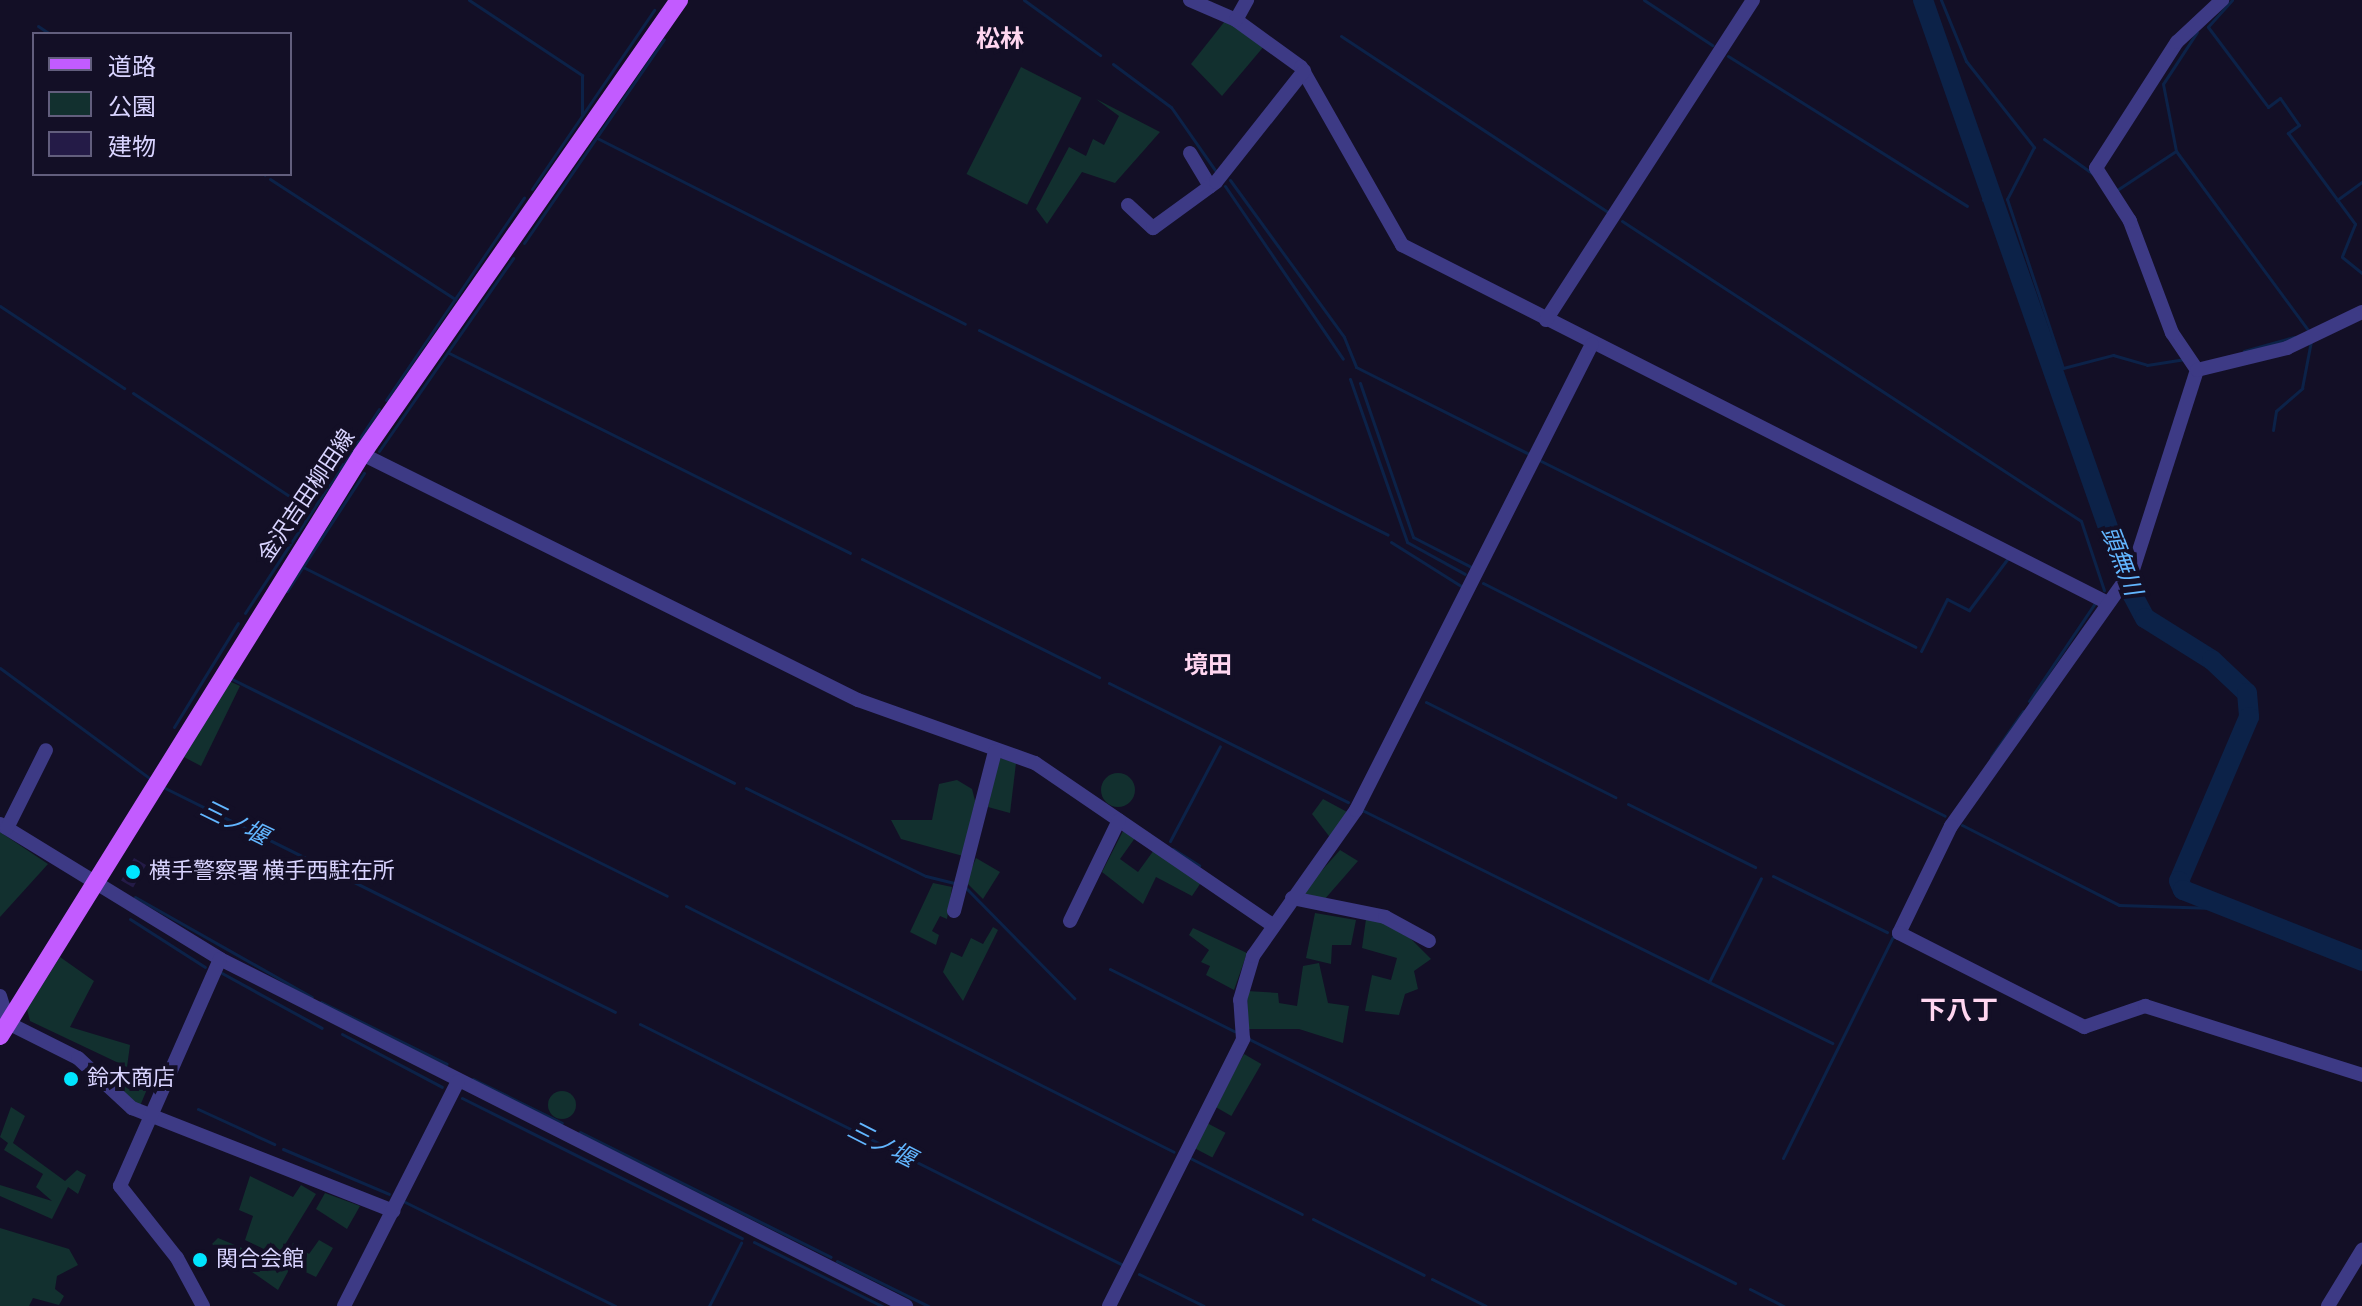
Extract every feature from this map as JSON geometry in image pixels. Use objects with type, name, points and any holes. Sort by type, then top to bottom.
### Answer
[{"type":"main road","name":"金沢吉田柳田線","points":[[4,1029],[154,782],[362,454],[679,0]]},
{"type":"street","points":[[1190,0],[1236,20],[1304,71],[1402,245],[2104,601]]},
{"type":"street","points":[[1236,20],[1247,0]]},
{"type":"street","points":[[1546,320],[1753,0]]},
{"type":"street","points":[[2197,370],[2172,333],[2130,221],[2096,168],[2177,42],[2222,0]]},
{"type":"street","points":[[1128,205],[1153,228],[1210,186],[1252,146],[1304,71]]},
{"type":"street","points":[[1190,153],[1210,186]]},
{"type":"street","points":[[2197,370],[2287,348],[2362,312]]},
{"type":"street","points":[[1109,1306],[1243,1039],[1243,979],[1292,898],[1356,810],[1592,344]]},
{"type":"street","points":[[2197,370],[2133,569],[2104,601],[1951,826],[1899,933],[2084,1027],[2145,1006],[2362,1075]]},
{"type":"street","points":[[362,454],[858,700],[1035,763],[1274,926]]},
{"type":"street","points":[[46,750],[3,826],[92,884],[220,959],[906,1306]]},
{"type":"street","points":[[954,911],[995,751]]},
{"type":"street","points":[[1070,921],[1119,820]]},
{"type":"street","points":[[1292,898],[1385,917],[1429,941]]},
{"type":"street","points":[[203,1306],[177,1258],[120,1186],[220,959]]},
{"type":"street","points":[[0,996],[4,1029],[78,1058],[150,1117],[393,1211]]},
{"type":"street","points":[[344,1306],[458,1081]]},
{"type":"street","points":[[2328,1306],[2362,1250]]},
{"type":"green space","points":[[1225,21],[1265,45],[1222,96],[1191,64]]},
{"type":"green space","points":[[1021,67],[1082,98],[1027,205],[967,174]]},
{"type":"green space","points":[[1096,99],[1160,132],[1115,183],[1082,172],[1047,224],[1036,209],[1069,147],[1086,156],[1093,139],[1104,145],[1119,116]]},
{"type":"green space","points":[[229,681],[240,686],[201,766],[182,756]]},
{"type":"green space","points":[[997,757],[1016,763],[1010,813],[988,807]]},
{"type":"green space","points":[[1118,773],[1130,778],[1135,790],[1130,802],[1118,807],[1106,802],[1101,790],[1106,778]]},
{"type":"green space","points":[[957,780],[972,789],[977,808],[963,856],[901,839],[891,820],[932,820],[939,784]]},
{"type":"green space","points":[[1323,799],[1349,813],[1332,840],[1312,814]]},
{"type":"green space","points":[[1123,831],[1135,838],[1120,859],[1138,872],[1154,850],[1202,881],[1192,896],[1156,877],[1143,904],[1102,872]]},
{"type":"green space","points":[[0,832],[48,864],[0,917]]},
{"type":"green space","points":[[1340,850],[1358,861],[1324,900],[1301,894]]},
{"type":"green space","points":[[976,858],[1000,872],[983,899],[966,882]]},
{"type":"green space","points":[[933,883],[952,887],[947,919],[940,916],[932,931],[939,935],[936,945],[910,932]]},
{"type":"green space","points":[[1315,913],[1356,920],[1351,945],[1332,945],[1331,964],[1306,958]]},
{"type":"green space","points":[[1366,919],[1398,926],[1431,959],[1414,971],[1418,989],[1405,994],[1399,1015],[1365,1011],[1372,975],[1391,980],[1397,958],[1362,948]]},
{"type":"green space","points":[[993,927],[998,930],[963,1001],[943,972],[951,952],[962,957],[971,938],[983,944]]},
{"type":"green space","points":[[1193,928],[1247,953],[1234,990],[1206,975],[1210,966],[1201,962],[1209,950],[1189,935]]},
{"type":"green space","points":[[60,957],[94,981],[70,1027],[130,1045],[127,1067],[30,1021],[27,1009]]},
{"type":"green space","points":[[1319,963],[1328,1003],[1349,1006],[1343,1043],[1299,1029],[1248,1029],[1247,991],[1278,993],[1279,1003],[1297,1006],[1303,966]]},
{"type":"green space","points":[[1244,1054],[1261,1064],[1231,1116],[1214,1106]]},
{"type":"green space","points":[[114,1068],[150,1082],[140,1106],[105,1076]]},
{"type":"green space","points":[[562,1091],[572,1095],[576,1105],[572,1115],[562,1119],[552,1115],[548,1105],[552,1095]]},
{"type":"green space","points":[[11,1107],[25,1116],[13,1143],[65,1181],[77,1170],[86,1175],[78,1194],[68,1187],[52,1219],[0,1196],[0,1185],[52,1201],[36,1187],[43,1174],[4,1150],[8,1143],[0,1137]]},
{"type":"green space","points":[[1207,1123],[1226,1133],[1212,1158],[1194,1148]]},
{"type":"green space","points":[[250,1176],[293,1197],[301,1185],[316,1194],[278,1256],[245,1240],[253,1216],[239,1210]]},
{"type":"green space","points":[[325,1193],[360,1206],[347,1229],[316,1209]]},
{"type":"green space","points":[[0,1228],[69,1249],[78,1265],[57,1276],[55,1289],[64,1296],[59,1305],[33,1298],[29,1306],[0,1306]]},
{"type":"green space","points":[[218,1238],[290,1268],[278,1290],[212,1244]]},
{"type":"green space","points":[[319,1240],[333,1248],[316,1277],[281,1260],[293,1243],[309,1254]]},
{"type":"building","name":"横手警察署 横手西駐在所","points":[[134,858],[146,865],[133,888],[121,881]]},
{"type":"waterway","points":[[469,0],[582,75],[582,114]]},
{"type":"waterway","points":[[1024,0],[1100,55]]},
{"type":"waterway","points":[[1644,0],[1712,45]]},
{"type":"waterway","name":"頭無川","points":[[1923,0],[2130,590],[2145,618],[2212,660],[2247,693],[2249,717],[2179,881],[2183,890],[2362,961]]},
{"type":"waterway","points":[[1941,0],[1966,61],[2034,147],[2007,199],[2063,368],[2113,355],[2147,365],[2184,359]]},
{"type":"waterway","points":[[2232,0],[2208,27],[2268,107],[2280,98],[2299,125],[2288,133],[2355,224],[2342,257],[2362,273]]},
{"type":"waterway","points":[[532,189],[654,10]]},
{"type":"waterway","points":[[38,26],[47,32]]},
{"type":"waterway","points":[[2197,32],[2163,84],[2176,151],[2307,329]]},
{"type":"waterway","points":[[1341,36],[1608,212]]},
{"type":"waterway","points":[[524,243],[664,39]]},
{"type":"waterway","points":[[1728,56],[1967,206]]},
{"type":"waterway","points":[[1113,64],[1171,107],[1215,170]]},
{"type":"waterway","points":[[597,138],[965,324]]},
{"type":"waterway","points":[[2044,139],[2093,174]]},
{"type":"waterway","points":[[2117,190],[2176,151]]},
{"type":"waterway","points":[[270,179],[455,299]]},
{"type":"waterway","points":[[1230,180],[1344,337],[1356,367],[1529,454]]},
{"type":"waterway","points":[[2337,200],[2362,182]]},
{"type":"waterway","points":[[1225,186],[1343,359]]},
{"type":"waterway","points":[[1983,200],[1992,196]]},
{"type":"waterway","points":[[386,400],[524,198]]},
{"type":"waterway","points":[[1622,221],[2081,521],[2104,590]]},
{"type":"waterway","points":[[379,451],[513,258]]},
{"type":"waterway","points":[[0,306],[124,388]]},
{"type":"waterway","points":[[979,330],[1388,535]]},
{"type":"waterway","points":[[2244,351],[2294,337]]},
{"type":"waterway","points":[[2273,430],[2276,411],[2302,388],[2311,341]]},
{"type":"waterway","points":[[449,353],[850,553]]},
{"type":"waterway","points":[[1350,379],[1407,542],[1465,574]]},
{"type":"waterway","points":[[1360,383],[1413,537],[1473,568]]},
{"type":"waterway","points":[[133,393],[312,511]]},
{"type":"waterway","points":[[245,613],[379,409]]},
{"type":"waterway","points":[[1541,461],[1915,647]]},
{"type":"waterway","points":[[287,591],[364,473]]},
{"type":"waterway","points":[[1391,542],[1464,588]]},
{"type":"waterway","points":[[1921,651],[1947,599],[1969,610],[2008,558]]},
{"type":"waterway","points":[[862,559],[1099,677]]},
{"type":"waterway","points":[[303,567],[734,783]]},
{"type":"waterway","points":[[1483,583],[1945,816]]},
{"type":"waterway","points":[[2029,701],[2095,603]]},
{"type":"waterway","points":[[174,727],[238,623]]},
{"type":"waterway","name":"三ノ堰","points":[[0,668],[152,780]]},
{"type":"waterway","points":[[230,678],[667,896]]},
{"type":"waterway","points":[[1109,683],[1348,802]]},
{"type":"waterway","points":[[1426,702],[1615,797]]},
{"type":"waterway","points":[[1991,757],[2023,711]]},
{"type":"waterway","points":[[1170,841],[1220,746]]},
{"type":"waterway","name":"三ノ堰","points":[[161,786],[615,1012]]},
{"type":"waterway","points":[[746,788],[926,876],[954,883]]},
{"type":"waterway","points":[[1628,804],[1755,867]]},
{"type":"waterway","points":[[1362,810],[1832,1043]]},
{"type":"waterway","points":[[1962,825],[2119,905],[2215,908]]},
{"type":"waterway","points":[[1173,849],[1199,865]]},
{"type":"waterway","points":[[1773,876],[1887,932]]},
{"type":"waterway","points":[[1709,982],[1761,878]]},
{"type":"waterway","points":[[965,887],[1074,998]]},
{"type":"waterway","points":[[135,897],[312,997]]},
{"type":"waterway","points":[[686,906],[1174,1152]]},
{"type":"waterway","points":[[130,919],[205,967]]},
{"type":"waterway","points":[[1783,1158],[1893,936]]},
{"type":"waterway","points":[[1110,969],[1234,1031]]},
{"type":"waterway","points":[[220,972],[322,1028]]},
{"type":"waterway","points":[[321,1002],[447,1064]]},
{"type":"waterway","name":"三ノ堰","points":[[640,1024],[1123,1265]]},
{"type":"waterway","points":[[342,1034],[442,1087]]},
{"type":"waterway","points":[[1249,1039],[1735,1283]]},
{"type":"waterway","points":[[473,1079],[562,1123]]},
{"type":"waterway","points":[[462,1098],[742,1238]]},
{"type":"waterway","points":[[198,1109],[274,1144]]},
{"type":"waterway","points":[[580,1132],[831,1257]]},
{"type":"waterway","points":[[283,1149],[389,1194]]},
{"type":"waterway","points":[[1190,1158],[1302,1214]]},
{"type":"waterway","points":[[403,1201],[615,1306]]},
{"type":"waterway","points":[[1313,1219],[1424,1275]]},
{"type":"waterway","points":[[754,1242],[882,1306]]},
{"type":"waterway","points":[[709,1306],[741,1243]]},
{"type":"waterway","points":[[837,1261],[928,1306]]},
{"type":"waterway","name":"三ノ堰","points":[[1139,1274],[1204,1306]]},
{"type":"waterway","points":[[1432,1279],[1486,1306]]},
{"type":"waterway","points":[[1750,1289],[1784,1306]]},
{"type":"place","name":"横手警察署 横手西駐在所","points":[[133,872]]},
{"type":"place","name":"鈴木商店","points":[[71,1079]]},
{"type":"place","name":"関合会館","points":[[200,1260]]},
{"type":"district","name":"松林","points":[[1000,40]]},
{"type":"district","name":"境田","points":[[1208,666]]},
{"type":"district","name":"下八丁","points":[[1959,1012]]}]
